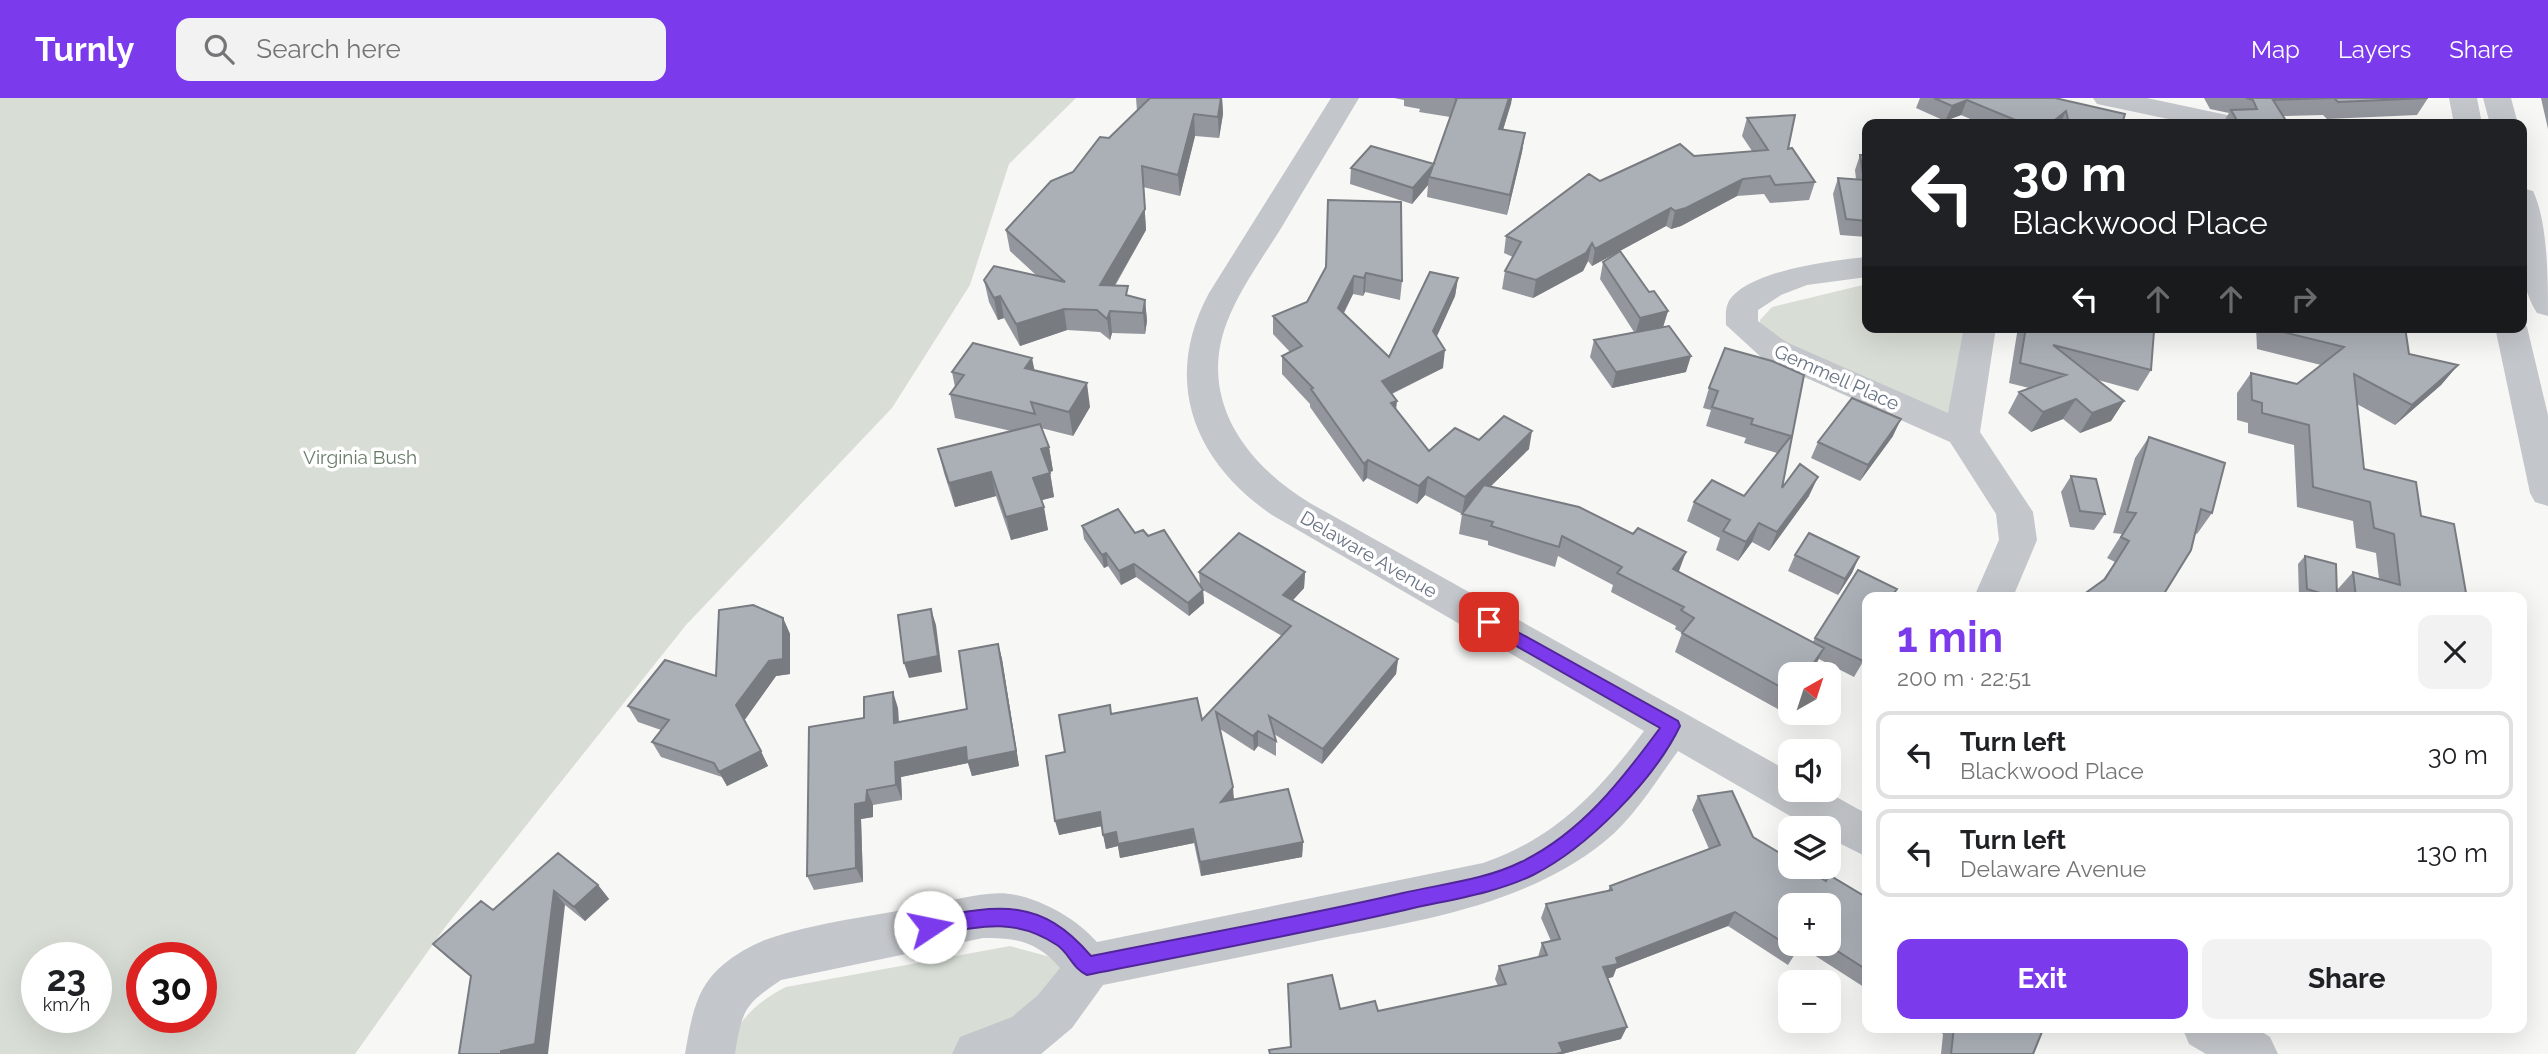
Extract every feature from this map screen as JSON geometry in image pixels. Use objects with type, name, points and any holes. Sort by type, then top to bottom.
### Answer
[{"type":"street","name":"Delaware Avenue","points":[[1345,98],[1235,278],[1207,335],[1202,356],[1203,389],[1223,442],[1242,470],[1274,498],[1672,726],[1862,830]]},
{"type":"street","points":[[2107,98],[2207,119]]},
{"type":"street","points":[[2463,98],[2467,119]]},
{"type":"street","points":[[2497,98],[2503,119]]},
{"type":"street","points":[[2527,218],[2548,306]]},
{"type":"street","name":"Gemmell Place","points":[[1862,268],[1800,276],[1767,287],[1742,306],[1742,325],[1774,350],[1962,433]]},
{"type":"street","points":[[1979,333],[1962,433],[2014,512],[2018,540],[2007,571],[1996,592]]},
{"type":"street","points":[[2512,333],[2548,492]]},
{"type":"street","points":[[977,1054],[1022,1040],[1047,1021],[1066,1002],[1087,966],[1382,907],[1483,884],[1527,869],[1590,827],[1627,787],[1672,726]]},
{"type":"street","points":[[710,1054],[719,1006],[739,981],[767,962],[798,952],[983,917],[1015,916],[1065,939],[1087,966]]},
{"type":"street","points":[[2216,1033],[2253,1054]]},
{"type":"green space","name":"Virginia Bush","points":[[0,98],[1076,98],[1009,164],[970,285],[892,408],[686,625],[446,926],[355,1054],[0,1054]]},
{"type":"green space","points":[[1862,285],[1862,333],[1981,333],[1959,424],[1761,333],[1760,320],[1772,307]]},
{"type":"green space","points":[[1010,946],[1058,959],[1076,991],[1019,1054],[728,1054],[730,1043],[741,1023],[767,998],[786,987]]},
{"type":"building","points":[[1150,98],[1221,98],[1218,117],[1194,114],[1178,175],[1142,166],[1145,209],[1100,285],[1128,286],[1126,295],[1145,300],[1143,313],[1110,311],[1107,319],[1097,310],[1064,309],[1016,324],[1000,296],[994,298],[984,280],[994,266],[1065,282],[1006,230],[1051,181],[1073,172],[1100,137],[1109,138]]},
{"type":"building","points":[[1457,98],[1509,98],[1499,129],[1525,133],[1510,195],[1429,177]]},
{"type":"building","points":[[1934,98],[2055,98],[2125,114],[2124,119],[2068,119],[2066,111],[2056,119],[2013,119],[1967,100],[1952,106]]},
{"type":"building","points":[[2246,98],[2333,98],[2273,100],[2285,119],[2236,119],[2231,110],[2257,109],[2253,100]]},
{"type":"building","points":[[2334,98],[2428,98],[2338,102]]},
{"type":"building","points":[[1795,115],[1788,149],[1792,148],[1815,182],[1775,185],[1770,176],[1743,179],[1686,208],[1675,211],[1671,208],[1595,249],[1592,243],[1586,253],[1536,280],[1505,271],[1521,242],[1506,236],[1589,174],[1600,181],[1680,144],[1694,156],[1768,150],[1747,118]]},
{"type":"building","points":[[1371,146],[1434,164],[1413,188],[1351,168]]},
{"type":"building","points":[[1838,178],[1862,180],[1862,221],[1846,219]]},
{"type":"building","points":[[1328,200],[1401,202],[1402,281],[1366,273],[1364,278],[1354,276],[1338,308],[1389,357],[1430,272],[1458,278],[1433,331],[1445,350],[1382,381],[1397,401],[1391,403],[1429,451],[1455,428],[1479,440],[1504,416],[1532,431],[1465,497],[1428,477],[1419,486],[1368,460],[1364,464],[1311,389],[1313,388],[1282,356],[1302,346],[1273,316],[1307,302],[1326,267]]},
{"type":"building","points":[[1620,251],[1649,292],[1654,291],[1668,311],[1640,318],[1603,262]]},
{"type":"building","points":[[1669,326],[1691,356],[1616,372],[1594,340]]},
{"type":"building","points":[[2025,333],[2154,333],[2151,370],[2053,345],[2124,401],[2092,413],[2076,399],[2043,412],[2019,392],[2066,375],[2020,363]]},
{"type":"building","points":[[2287,333],[2406,333],[2409,354],[2458,365],[2412,405],[2354,374],[2364,469],[2416,482],[2421,516],[2454,524],[2466,592],[2355,592],[2353,572],[2400,585],[2394,534],[2374,528],[2370,502],[2313,487],[2309,425],[2262,413],[2262,403],[2252,400],[2251,373],[2297,384],[2344,347]]},
{"type":"building","points":[[973,343],[1032,358],[1025,368],[1087,383],[1069,412],[1031,402],[1035,414],[950,394],[964,375],[952,372]]},
{"type":"building","points":[[1725,348],[1772,361],[1804,375],[1782,488],[1800,464],[1818,477],[1777,532],[1759,523],[1746,542],[1723,531],[1730,520],[1694,502],[1712,480],[1744,496],[1791,436],[1751,424],[1753,419],[1712,407],[1718,391],[1709,388]]},
{"type":"building","points":[[1852,398],[1901,419],[1868,465],[1818,442]]},
{"type":"building","points":[[1040,424],[1049,447],[1041,449],[1050,473],[1033,478],[1044,507],[1006,517],[991,472],[949,483],[938,449]]},
{"type":"building","points":[[2149,437],[2225,463],[2212,513],[2201,509],[2191,550],[2165,592],[2087,592],[2105,579],[2129,541],[2121,537],[2136,513],[2127,512]]},
{"type":"building","points":[[2071,476],[2096,479],[2105,514],[2080,511]]},
{"type":"building","points":[[1484,485],[1579,507],[1633,534],[1638,528],[1686,552],[1673,569],[1824,648],[1814,662],[1778,662],[1778,685],[1682,633],[1694,618],[1681,610],[1684,607],[1617,573],[1622,567],[1562,536],[1559,547],[1491,526],[1493,522],[1462,514]]},
{"type":"building","points":[[1118,509],[1135,533],[1143,530],[1148,536],[1164,530],[1203,590],[1188,603],[1134,564],[1119,571],[1106,553],[1102,555],[1082,526]]},
{"type":"building","points":[[1239,533],[1305,572],[1283,595],[1398,659],[1323,749],[1269,716],[1276,741],[1258,731],[1253,736],[1216,712],[1233,787],[1221,802],[1288,789],[1303,842],[1200,862],[1193,829],[1118,844],[1116,832],[1103,835],[1100,812],[1055,821],[1046,756],[1065,752],[1059,715],[1110,705],[1111,714],[1197,698],[1202,720],[1291,626],[1199,572]]},
{"type":"building","points":[[1809,533],[1859,557],[1845,579],[1795,555]]},
{"type":"building","points":[[2305,556],[2336,564],[2337,592],[2307,589]]},
{"type":"building","points":[[1858,570],[1897,589],[1895,592],[1862,592],[1862,661],[1815,638]]},
{"type":"building","points":[[753,605],[783,618],[783,659],[769,661],[736,705],[761,751],[719,772],[714,763],[652,742],[669,720],[628,706],[665,660],[716,676],[719,610]]},
{"type":"building","points":[[931,609],[938,656],[904,663],[898,615]]},
{"type":"building","points":[[998,644],[1016,751],[967,761],[966,747],[895,762],[896,785],[867,790],[866,802],[855,804],[856,868],[807,876],[809,727],[864,718],[864,697],[893,692],[894,723],[967,709],[959,651]]},
{"type":"building","points":[[1732,791],[1753,837],[1778,852],[1778,879],[1836,879],[1862,895],[1862,967],[1841,953],[1841,893],[1778,893],[1778,939],[1735,912],[1616,958],[1618,964],[1603,967],[1627,1027],[1559,1043],[1563,1052],[1270,1054],[1269,1050],[1291,1047],[1288,984],[1332,975],[1340,1009],[1375,1001],[1378,1011],[1506,984],[1499,966],[1547,955],[1542,943],[1560,939],[1546,904],[1612,890],[1610,886],[1720,845],[1698,796]]},
{"type":"building","points":[[558,853],[598,885],[574,907],[554,891],[535,1044],[501,1051],[501,1054],[459,1054],[471,976],[433,944],[481,901],[493,910]]},
{"type":"building","points":[[1953,1033],[2042,1033],[2033,1054],[1951,1054]]},
{"type":"route","points":[[930,927],[983,917],[1015,916],[1065,939],[1087,966],[1382,907],[1483,884],[1527,869],[1590,827],[1627,787],[1672,726],[1489,622]]}]
